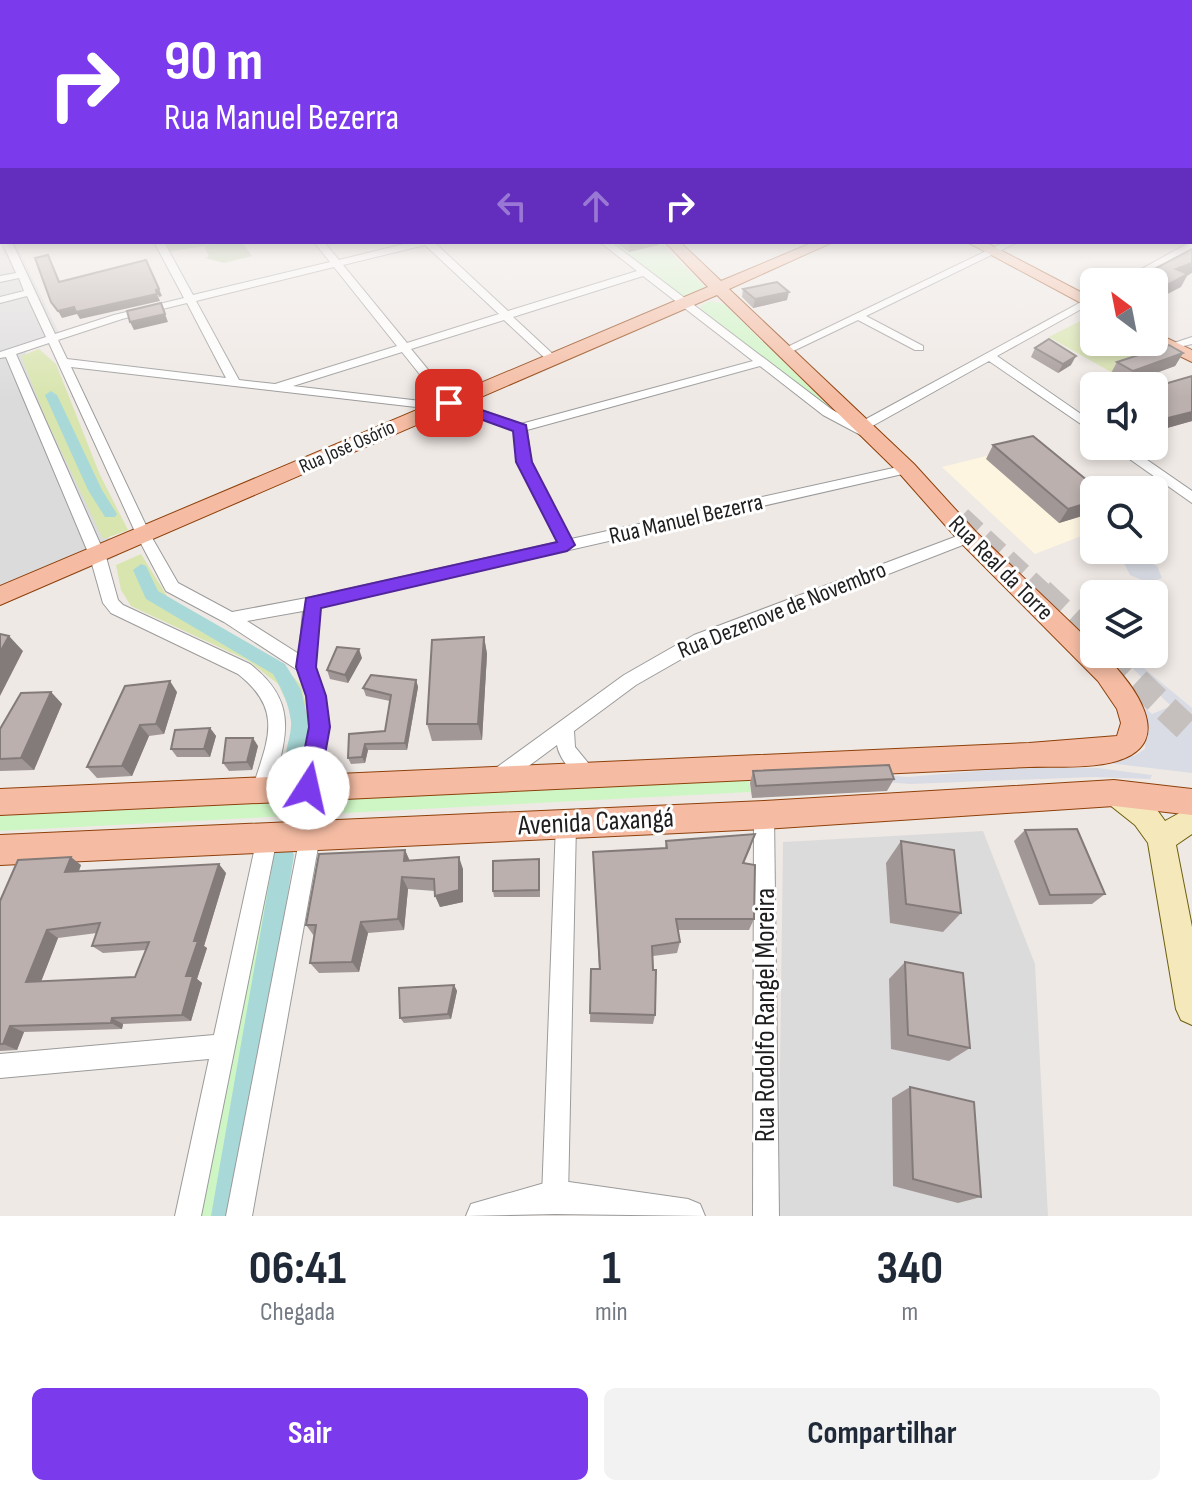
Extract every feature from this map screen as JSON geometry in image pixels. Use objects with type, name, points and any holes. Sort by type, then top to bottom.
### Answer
[{"type":"main road","name":"Rua Real da Torre","points":[[716,284],[964,527],[1107,674],[1129,705],[1135,723],[1133,736],[1127,744],[1113,750],[1029,755]]},
{"type":"main road","points":[[689,306],[730,284]]},
{"type":"main road","points":[[1057,284],[1080,295]]},
{"type":"main road","name":"Rua José Osório","points":[[0,596],[98,557],[665,310],[689,306]]},
{"type":"main road","points":[[1168,344],[1192,357]]},
{"type":"main road","name":"Avenida Caxangá","points":[[0,802],[1029,755]]},
{"type":"main road","points":[[1114,793],[1145,816],[1161,839],[1192,1009]]},
{"type":"main road","name":"Avenida Caxangá","points":[[13,858],[267,838],[764,815],[1114,793],[1192,802]]},
{"type":"main road","points":[[1161,839],[1192,819]]},
{"type":"street","points":[[28,284],[61,362],[144,536],[172,587],[230,618],[306,667]]},
{"type":"street","points":[[180,284],[234,382]]},
{"type":"street","points":[[253,284],[50,338],[4,354],[98,557],[107,593],[117,609],[244,669],[260,679],[273,694],[279,725],[262,790]]},
{"type":"street","points":[[353,284],[405,346],[443,405]]},
{"type":"street","points":[[472,284],[551,358]]},
{"type":"street","points":[[278,387],[606,284]]},
{"type":"street","name":"Rua Real da Torre","points":[[660,284],[836,418],[866,432]]},
{"type":"street","points":[[785,351],[926,284]]},
{"type":"street","points":[[0,300],[31,292]]},
{"type":"street","points":[[866,432],[1080,308]]},
{"type":"street","points":[[858,316],[919,348]]},
{"type":"street","points":[[1171,346],[1192,340]]},
{"type":"street","points":[[991,357],[1080,419]]},
{"type":"street","points":[[61,362],[443,405],[520,428],[762,362]]},
{"type":"street","points":[[520,428],[524,462],[567,545]]},
{"type":"street","points":[[1138,460],[1192,498]]},
{"type":"street","name":"Rua Manuel Bezerra","points":[[230,618],[312,603],[907,469]]},
{"type":"street","name":"Rua Dezenove de Novembro","points":[[495,780],[630,680],[700,640],[964,527]]},
{"type":"street","points":[[308,788],[319,727],[316,696],[306,667],[312,603]]},
{"type":"street","points":[[565,726],[566,750],[589,775]]},
{"type":"street","name":"Rua Rodolfo Rangel Moreira","points":[[764,815],[766,1216]]},
{"type":"street","points":[[555,1197],[566,824]]},
{"type":"street","points":[[239,1216],[310,836]]},
{"type":"street","points":[[188,1216],[267,838]]},
{"type":"street","points":[[0,1066],[225,1046]]},
{"type":"street","points":[[483,1216],[555,1197],[688,1216]]},
{"type":"shaded area","points":[[0,284],[35,284],[61,337],[29,348],[24,356],[118,556],[0,606]]},
{"type":"shaded area","points":[[1027,446],[1080,492],[1080,536],[1035,554],[942,467]]},
{"type":"shaded area","points":[[1124,564],[1152,564],[1157,566],[1162,578],[1142,580],[1130,575]]},
{"type":"shaded area","points":[[1132,668],[1144,668],[1192,708],[1192,773],[1075,759],[1073,755],[1134,756],[1145,749],[1146,731],[1129,693],[1152,714],[1171,706]]},
{"type":"shaded area","points":[[1023,767],[1097,768],[1152,775],[1150,779],[1093,777],[910,784],[884,782],[882,775],[908,777]]},
{"type":"shaded area","points":[[983,831],[1035,964],[1048,1216],[778,1216],[783,842]]},
{"type":"green space","points":[[665,284],[702,284],[706,288],[688,296],[680,295]]},
{"type":"green space","points":[[711,301],[724,304],[844,421],[701,310],[701,305]]},
{"type":"green space","points":[[1080,321],[1080,354],[1049,337]]},
{"type":"green space","points":[[39,349],[56,364],[126,531],[103,539],[46,419],[21,356]]},
{"type":"green space","points":[[1083,356],[1159,356],[1111,372]]},
{"type":"green space","points":[[141,554],[167,596],[284,667],[301,685],[309,716],[302,767],[282,766],[293,730],[290,709],[278,684],[249,661],[131,606],[121,590],[116,565]]},
{"type":"green space","points":[[749,780],[751,792],[0,831],[0,816]]},
{"type":"green space","points":[[272,848],[291,848],[211,1216],[195,1216]]},
{"type":"building","points":[[44,284],[157,284],[159,289],[156,290],[157,294],[76,312],[74,307],[58,311]]},
{"type":"building","points":[[779,284],[789,292],[755,299],[743,289]]},
{"type":"building","points":[[161,303],[165,314],[130,322],[127,311]]},
{"type":"building","points":[[1049,339],[1076,356],[1063,364],[1035,348]]},
{"type":"building","points":[[1168,345],[1183,353],[1133,371],[1117,362],[1135,356],[1168,356]]},
{"type":"building","points":[[1192,376],[1192,412],[1168,418],[1168,383]]},
{"type":"building","points":[[1033,436],[1082,476],[1080,505],[1068,509],[993,445]]},
{"type":"building","points":[[0,634],[9,636],[0,652]]},
{"type":"building","points":[[484,637],[478,724],[427,724],[432,640]]},
{"type":"building","points":[[337,647],[359,649],[345,675],[327,670]]},
{"type":"building","points":[[371,675],[416,680],[405,743],[365,744],[362,757],[348,758],[349,734],[385,731],[391,695],[363,688]]},
{"type":"building","points":[[170,681],[156,724],[140,725],[122,766],[87,767],[125,686]]},
{"type":"building","points":[[51,692],[21,758],[0,759],[0,729],[21,693]]},
{"type":"building","points":[[210,728],[204,749],[171,749],[175,730]]},
{"type":"building","points":[[226,738],[253,738],[247,762],[223,763]]},
{"type":"building","points":[[889,765],[894,779],[756,786],[753,771]]},
{"type":"building","points":[[1077,829],[1105,894],[1050,895],[1025,830]]},
{"type":"building","points":[[755,834],[743,863],[755,865],[754,919],[676,919],[680,942],[652,946],[653,970],[656,970],[655,1015],[590,1013],[591,969],[600,969],[593,852],[667,848],[666,841]]},
{"type":"building","points":[[901,841],[954,850],[961,913],[906,904]]},
{"type":"building","points":[[405,850],[404,861],[459,857],[459,890],[435,896],[434,879],[402,877],[398,919],[361,922],[352,962],[310,963],[316,925],[306,925],[319,854]]},
{"type":"building","points":[[71,857],[65,872],[219,864],[194,941],[198,941],[186,976],[193,976],[182,1015],[112,1018],[111,1023],[10,1026],[3,1044],[0,1044],[0,901],[18,860]],"holes":[[[100,923],[92,946],[149,942],[135,977],[26,982],[47,930]]]},
{"type":"building","points":[[539,859],[539,890],[493,891],[493,861]]},
{"type":"building","points":[[905,962],[963,973],[970,1048],[908,1035]]},
{"type":"building","points":[[454,985],[448,1014],[400,1018],[399,988]]},
{"type":"building","points":[[910,1087],[974,1102],[981,1197],[913,1179]]},
{"type":"waterway","points":[[51,395],[95,490],[110,514]]},
{"type":"waterway","points":[[141,570],[152,595],[279,669],[292,690],[300,724],[295,761]]},
{"type":"waterway","points":[[224,1216],[284,855]]},
{"type":"tunnel","points":[[961,517],[1044,594]]},
{"type":"tunnel","points":[[1041,592],[1080,628]]},
{"type":"tunnel","points":[[1123,668],[1192,733]]},
{"type":"route","points":[[308,788],[319,727],[316,696],[306,667],[312,603],[567,545],[537,493],[524,462],[520,428],[449,403]]}]
